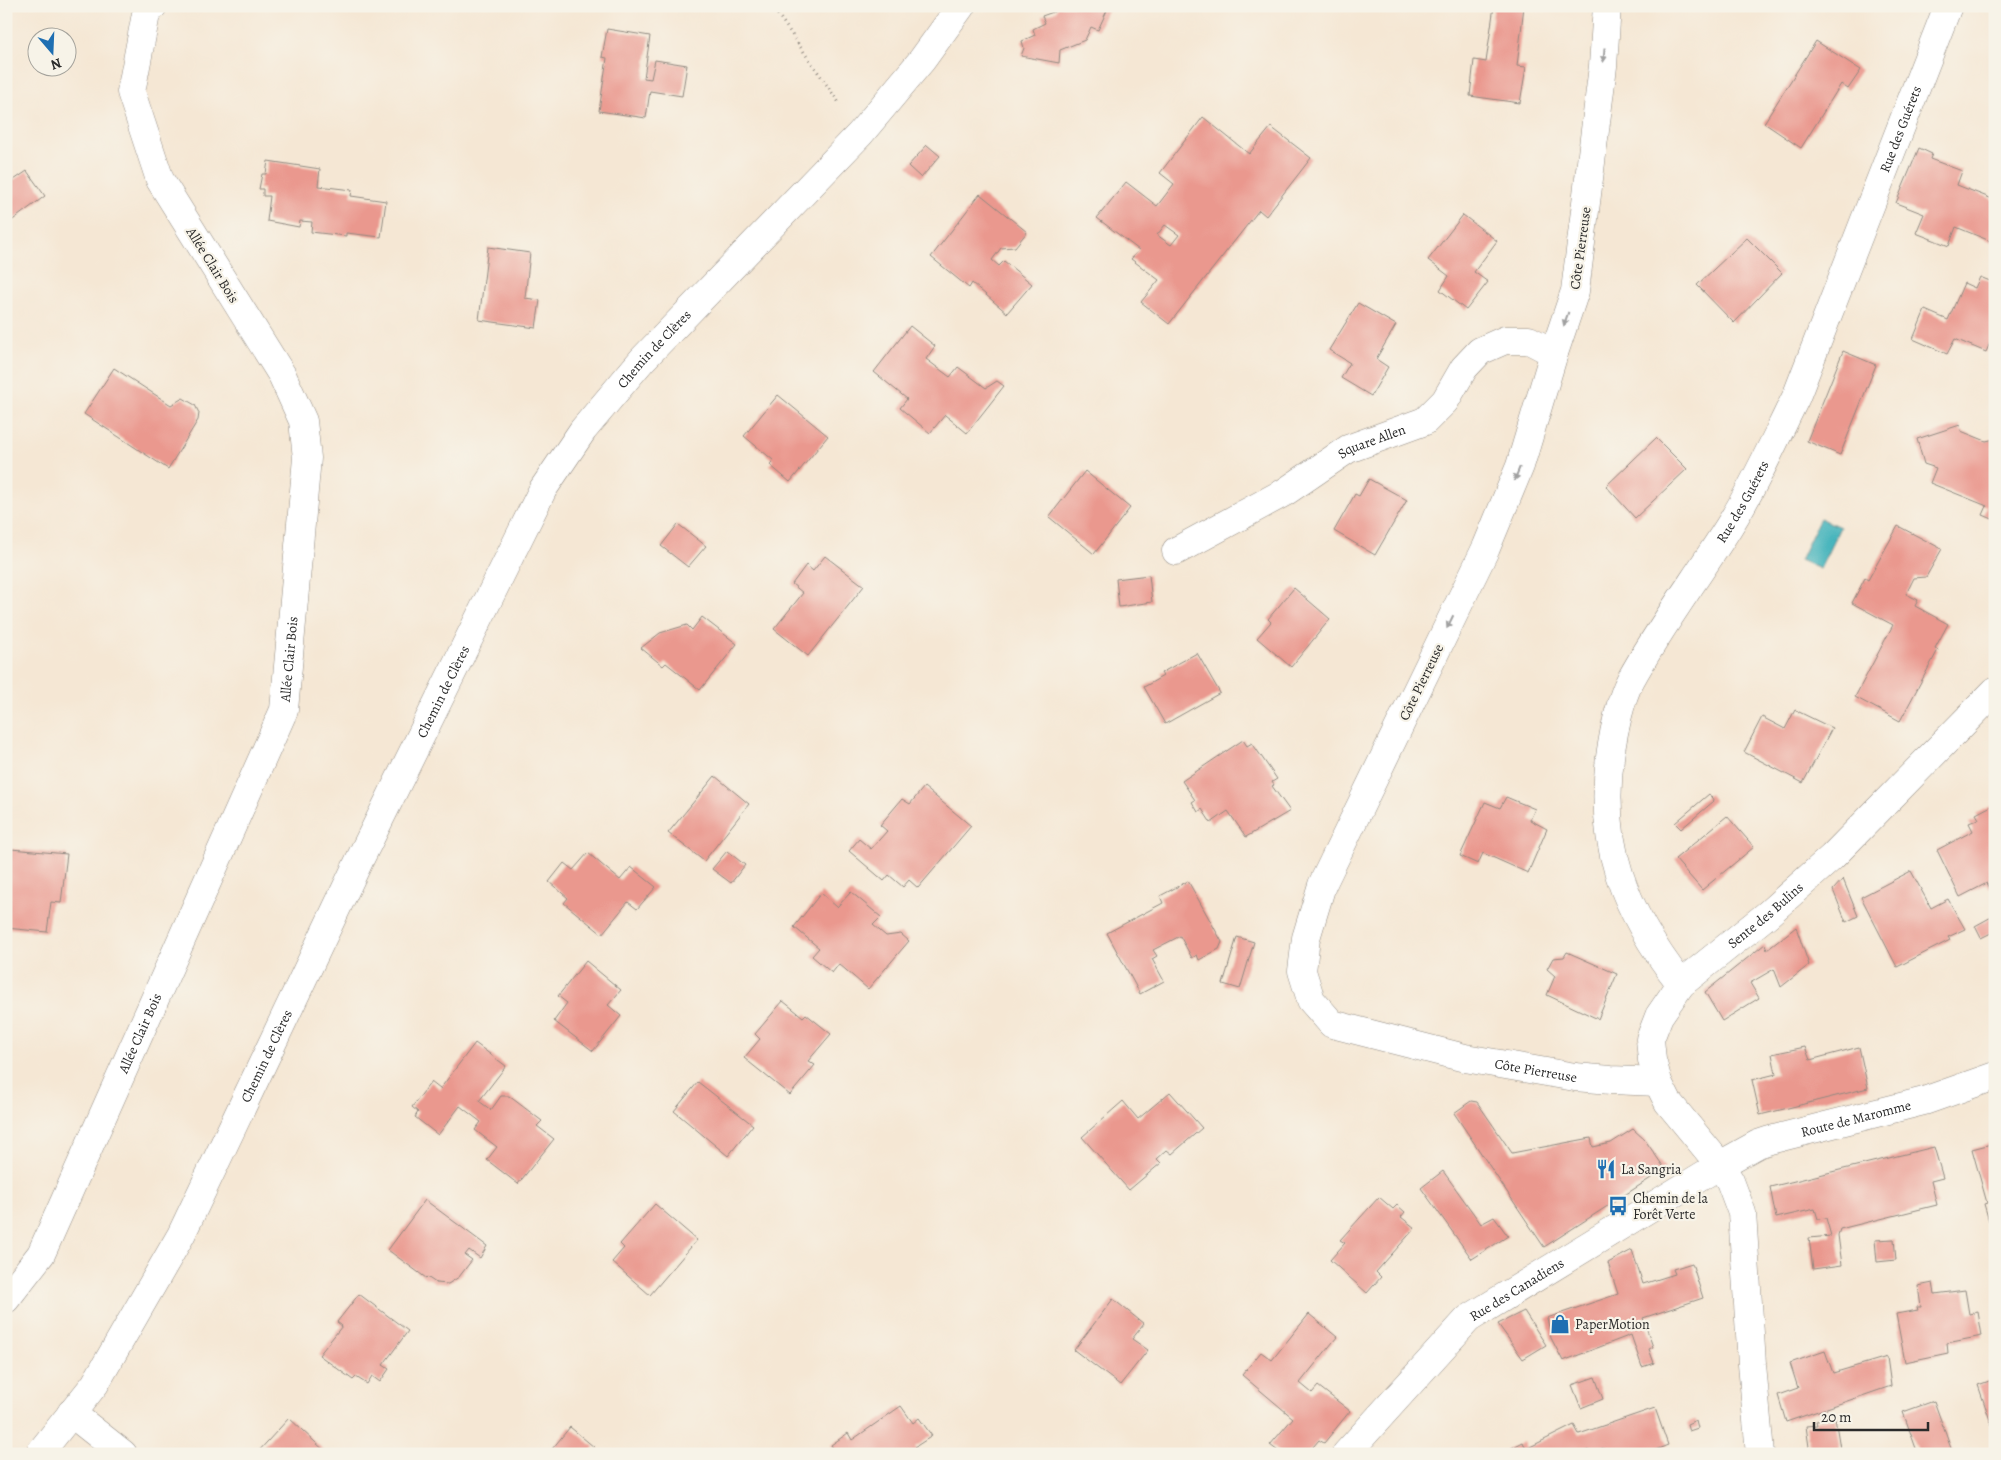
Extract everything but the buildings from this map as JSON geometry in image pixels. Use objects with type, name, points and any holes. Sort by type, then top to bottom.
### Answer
[{"type":"street","name":"Allée Clair Bois","points":[[6,1299],[41,1254],[284,710],[307,458],[303,422],[282,375],[160,180],[131,92],[146,14],[153,6]]},
{"type":"street","name":"Chemin de Clères","points":[[39,1454],[95,1384],[181,1235],[359,861],[543,489],[582,430],[642,360],[860,134],[922,60],[961,6]]},
{"type":"street","name":"Côte Pierreuse","points":[[1607,6],[1602,75],[1575,291],[1520,466],[1486,548],[1322,885],[1306,938],[1302,971],[1311,1000],[1332,1024],[1465,1058],[1575,1077],[1658,1082]]},
{"type":"street","name":"Rue des Guérets","points":[[1681,984],[1656,952],[1634,913],[1616,867],[1609,829],[1607,775],[1614,731],[1629,682],[1730,526],[1796,397],[1948,6]]},
{"type":"street","name":"Square Allen","points":[[1176,551],[1285,492],[1348,449],[1425,421],[1445,401],[1464,368],[1480,351],[1505,340],[1529,340],[1554,353]]},
{"type":"street","name":"Sente des Bulins","points":[[1720,1165],[1668,1102],[1658,1082],[1652,1060],[1650,1039],[1659,1016],[1681,984],[1768,914],[1832,856],[1995,691]]},
{"type":"street","name":"Route de Maromme","points":[[1720,1165],[1758,1144],[1770,1140],[1924,1101],[1995,1076]]},
{"type":"street","points":[[1720,1165],[1730,1181],[1742,1213],[1760,1454]]},
{"type":"street","name":"Rue des Canadiens","points":[[1346,1454],[1468,1319],[1720,1165]]},
{"type":"street","points":[[71,1413],[123,1454]]},
{"type":"path","points":[[772,6],[860,134]]},
{"type":"water","points":[[1820,518],[1840,527],[1820,569],[1800,560]]},
{"type":"place","name":"La Sangria","points":[[1606,1169]]},
{"type":"place","name":"Chemin de la Forêt Verte","points":[[1618,1206]]},
{"type":"place","name":"PaperMotion","points":[[1560,1324]]}]
